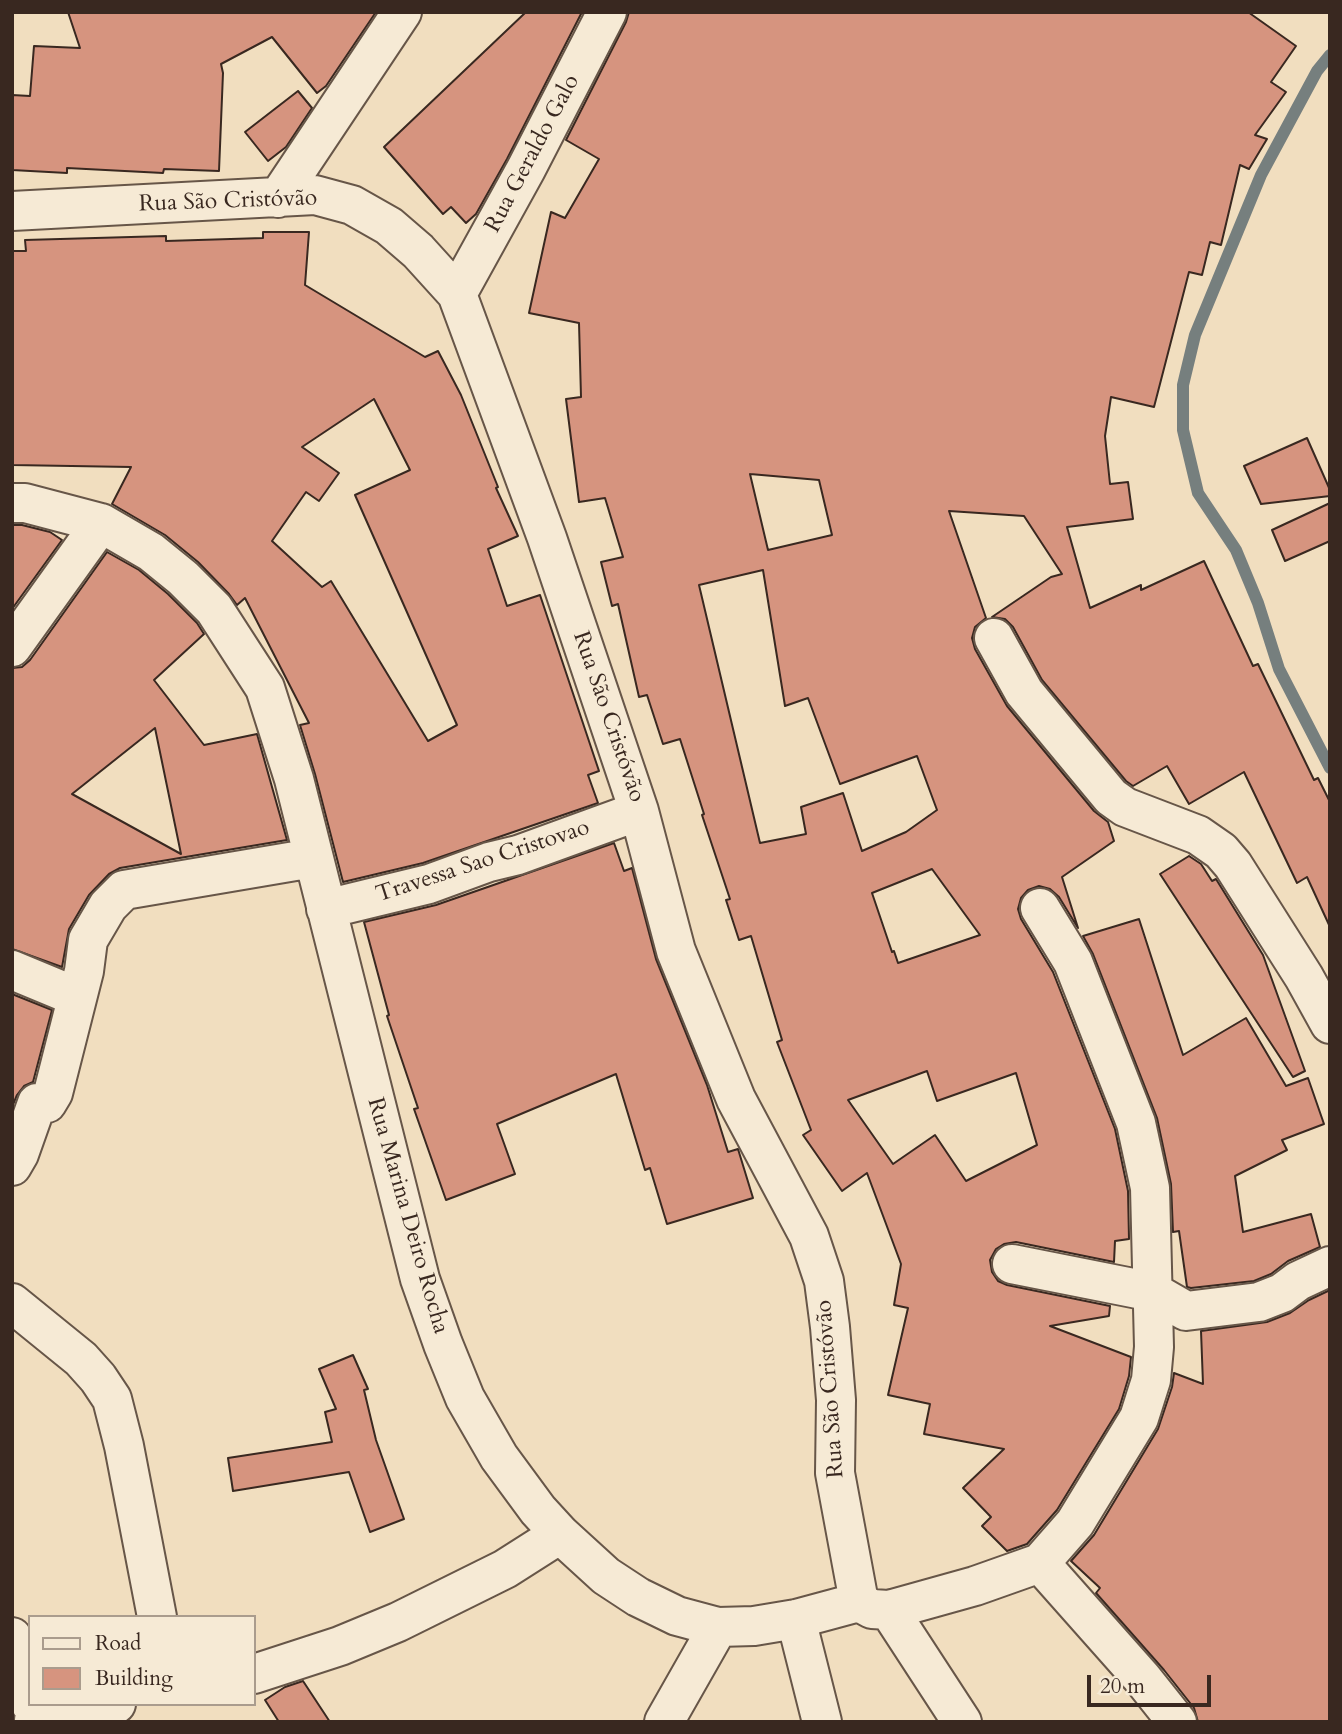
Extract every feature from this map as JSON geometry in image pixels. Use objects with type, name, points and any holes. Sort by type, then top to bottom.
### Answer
[{"type":"street","points":[[278,198],[402,12]]},
{"type":"street","name":"Rua Geraldo Galo","points":[[457,294],[526,169],[607,12]]},
{"type":"street","name":"Rua São Cristóvão","points":[[12,211],[315,195],[352,205],[389,226],[418,251],[457,294],[547,538],[639,811],[676,951],[736,1099],[809,1236],[824,1280],[836,1400],[835,1473],[874,1606]]},
{"type":"street","name":"Rua Marina Deiro Rocha","points":[[12,503],[25,503],[101,523],[151,552],[183,578],[214,609],[265,688],[294,779],[420,1279],[465,1398],[499,1457],[538,1510],[560,1534],[606,1576],[638,1597],[677,1616],[718,1627],[754,1626],[975,1586],[1040,1563],[1075,1523],[1139,1418],[1151,1380],[1153,1292],[1150,1188],[1136,1123],[1073,962],[1040,908]]},
{"type":"street","points":[[12,647],[101,523]]},
{"type":"street","points":[[994,639],[1024,692],[1111,797],[1125,807],[1198,835],[1221,851],[1233,865],[1304,977],[1330,1024]]},
{"type":"street","name":"Travessa Sao Cristovao","points":[[326,909],[429,884],[639,811]]},
{"type":"street","points":[[12,1166],[37,1103],[47,1103],[53,1093],[84,971],[88,940],[108,906],[124,890],[313,858]]},
{"type":"street","points":[[12,970],[77,997]]},
{"type":"street","points":[[1012,1264],[1153,1292],[1186,1311],[1259,1302],[1282,1293],[1298,1281],[1330,1266]]},
{"type":"street","points":[[12,1304],[81,1359],[112,1399],[124,1446],[157,1615]]},
{"type":"street","points":[[256,1673],[340,1646],[398,1622],[505,1569],[560,1534]]},
{"type":"street","points":[[1040,1563],[1142,1678],[1177,1722]]},
{"type":"street","points":[[874,1606],[962,1722]]},
{"type":"street","points":[[796,1619],[822,1722]]},
{"type":"street","points":[[664,1722],[718,1627]]},
{"type":"street","points":[[12,1637],[28,1697]]},
{"type":"street","points":[[32,1712],[95,1706]]},
{"type":"building","points":[[68,12],[376,12],[326,86],[317,93],[272,37],[221,64],[223,73],[219,171],[164,169],[163,173],[67,168],[67,173],[12,170],[12,95],[30,96],[34,46],[80,48]]},
{"type":"building","points":[[526,12],[582,12],[507,159],[476,214],[466,223],[451,207],[443,214],[384,147]]},
{"type":"building","points":[[629,12],[1248,12],[1296,46],[1271,82],[1286,92],[1255,135],[1267,139],[1249,169],[1240,165],[1221,245],[1210,242],[1202,275],[1189,272],[1154,407],[1111,397],[1105,436],[1110,484],[1128,482],[1133,519],[1067,527],[1090,608],[1141,585],[1141,590],[1204,561],[1253,666],[1258,664],[1314,780],[1318,778],[1330,802],[1330,927],[1307,877],[1297,883],[1244,772],[1189,804],[1167,766],[1133,786],[1042,680],[1013,627],[1005,619],[992,617],[1051,577],[1062,574],[1024,516],[949,511],[986,618],[975,627],[972,638],[975,649],[1007,706],[1094,811],[1108,822],[1114,841],[1062,877],[1078,928],[1059,897],[1050,889],[1039,886],[1028,890],[1021,898],[1018,909],[1021,919],[1053,972],[1115,1129],[1128,1191],[1129,1239],[1115,1241],[1114,1262],[1016,1242],[996,1249],[990,1260],[992,1272],[998,1281],[1007,1285],[1110,1306],[1109,1316],[1050,1326],[1131,1357],[1129,1376],[1119,1409],[1057,1510],[1027,1544],[1007,1551],[982,1526],[991,1517],[963,1488],[1004,1449],[924,1434],[930,1404],[888,1395],[908,1308],[894,1305],[901,1264],[867,1173],[842,1191],[803,1135],[811,1130],[777,1042],[782,1040],[751,936],[739,940],[726,900],[730,899],[680,739],[663,744],[647,695],[639,697],[618,604],[612,606],[601,562],[623,557],[605,498],[579,502],[566,399],[581,397],[579,323],[529,313],[551,212],[565,218],[599,159],[566,140]],"holes":[[[750,474],[819,480],[832,535],[768,550]],[[763,570],[785,706],[808,698],[840,784],[917,756],[937,810],[906,832],[862,851],[843,793],[801,807],[806,834],[760,843],[699,585]],[[932,869],[980,935],[898,963],[872,893]],[[927,1071],[937,1101],[1016,1073],[1037,1145],[966,1181],[935,1135],[893,1164],[848,1100]]]},
{"type":"building","points":[[298,91],[312,108],[286,147],[268,161],[245,132]]},
{"type":"building","points":[[263,232],[309,232],[305,285],[425,357],[438,351],[461,395],[498,487],[496,488],[518,536],[488,549],[507,606],[540,595],[599,771],[588,775],[598,803],[423,863],[343,882],[300,725],[309,723],[245,598],[237,605],[198,562],[165,535],[112,504],[131,467],[12,465],[12,251],[26,251],[25,240],[166,236],[166,241],[263,238]],"holes":[[[374,399],[410,470],[355,495],[457,725],[428,741],[331,581],[322,587],[272,541],[306,492],[319,501],[339,473],[302,447]]]},
{"type":"building","points":[[1307,438],[1330,490],[1330,496],[1261,504],[1244,466]]},
{"type":"building","points":[[1330,503],[1330,541],[1285,561],[1272,530]]},
{"type":"building","points":[[12,525],[50,532],[62,540],[12,609]]},
{"type":"building","points":[[107,552],[139,570],[168,594],[197,623],[204,634],[154,680],[204,745],[257,734],[287,840],[120,868],[109,874],[89,895],[69,929],[62,967],[12,949],[12,668],[22,667],[30,660]],"holes":[[[155,728],[181,854],[72,794]]]},
{"type":"building","points":[[614,843],[624,871],[632,868],[656,959],[707,1085],[728,1152],[738,1149],[753,1198],[667,1224],[650,1168],[645,1170],[616,1074],[497,1124],[515,1174],[446,1200],[414,1109],[418,1108],[387,1016],[389,1015],[364,922],[436,905]]},
{"type":"building","points":[[1189,856],[1201,864],[1212,881],[1216,879],[1263,955],[1305,1071],[1293,1077],[1160,874]]},
{"type":"building","points":[[1139,919],[1183,1055],[1246,1018],[1286,1086],[1308,1078],[1324,1124],[1282,1140],[1287,1150],[1235,1176],[1243,1232],[1311,1214],[1320,1247],[1288,1261],[1271,1274],[1254,1281],[1187,1287],[1179,1231],[1173,1232],[1171,1184],[1157,1118],[1093,954],[1083,936]]},
{"type":"building","points":[[12,994],[52,1010],[33,1082],[24,1086],[12,1107]]},
{"type":"building","points":[[1330,1290],[1330,1722],[1198,1722],[1194,1708],[1164,1670],[1096,1593],[1100,1588],[1071,1561],[1094,1535],[1158,1429],[1174,1373],[1203,1384],[1201,1331],[1267,1322],[1290,1313]]},
{"type":"building","points":[[353,1355],[368,1389],[364,1390],[376,1440],[404,1519],[370,1532],[349,1472],[233,1491],[228,1458],[332,1442],[325,1412],[336,1409],[319,1369]]},
{"type":"building","points":[[303,1681],[330,1722],[279,1722],[265,1700],[285,1687]]},
{"type":"waterway","points":[[1330,55],[1317,71],[1261,175],[1195,335],[1183,385],[1183,430],[1198,493],[1236,550],[1258,603],[1279,669],[1330,768]]}]
